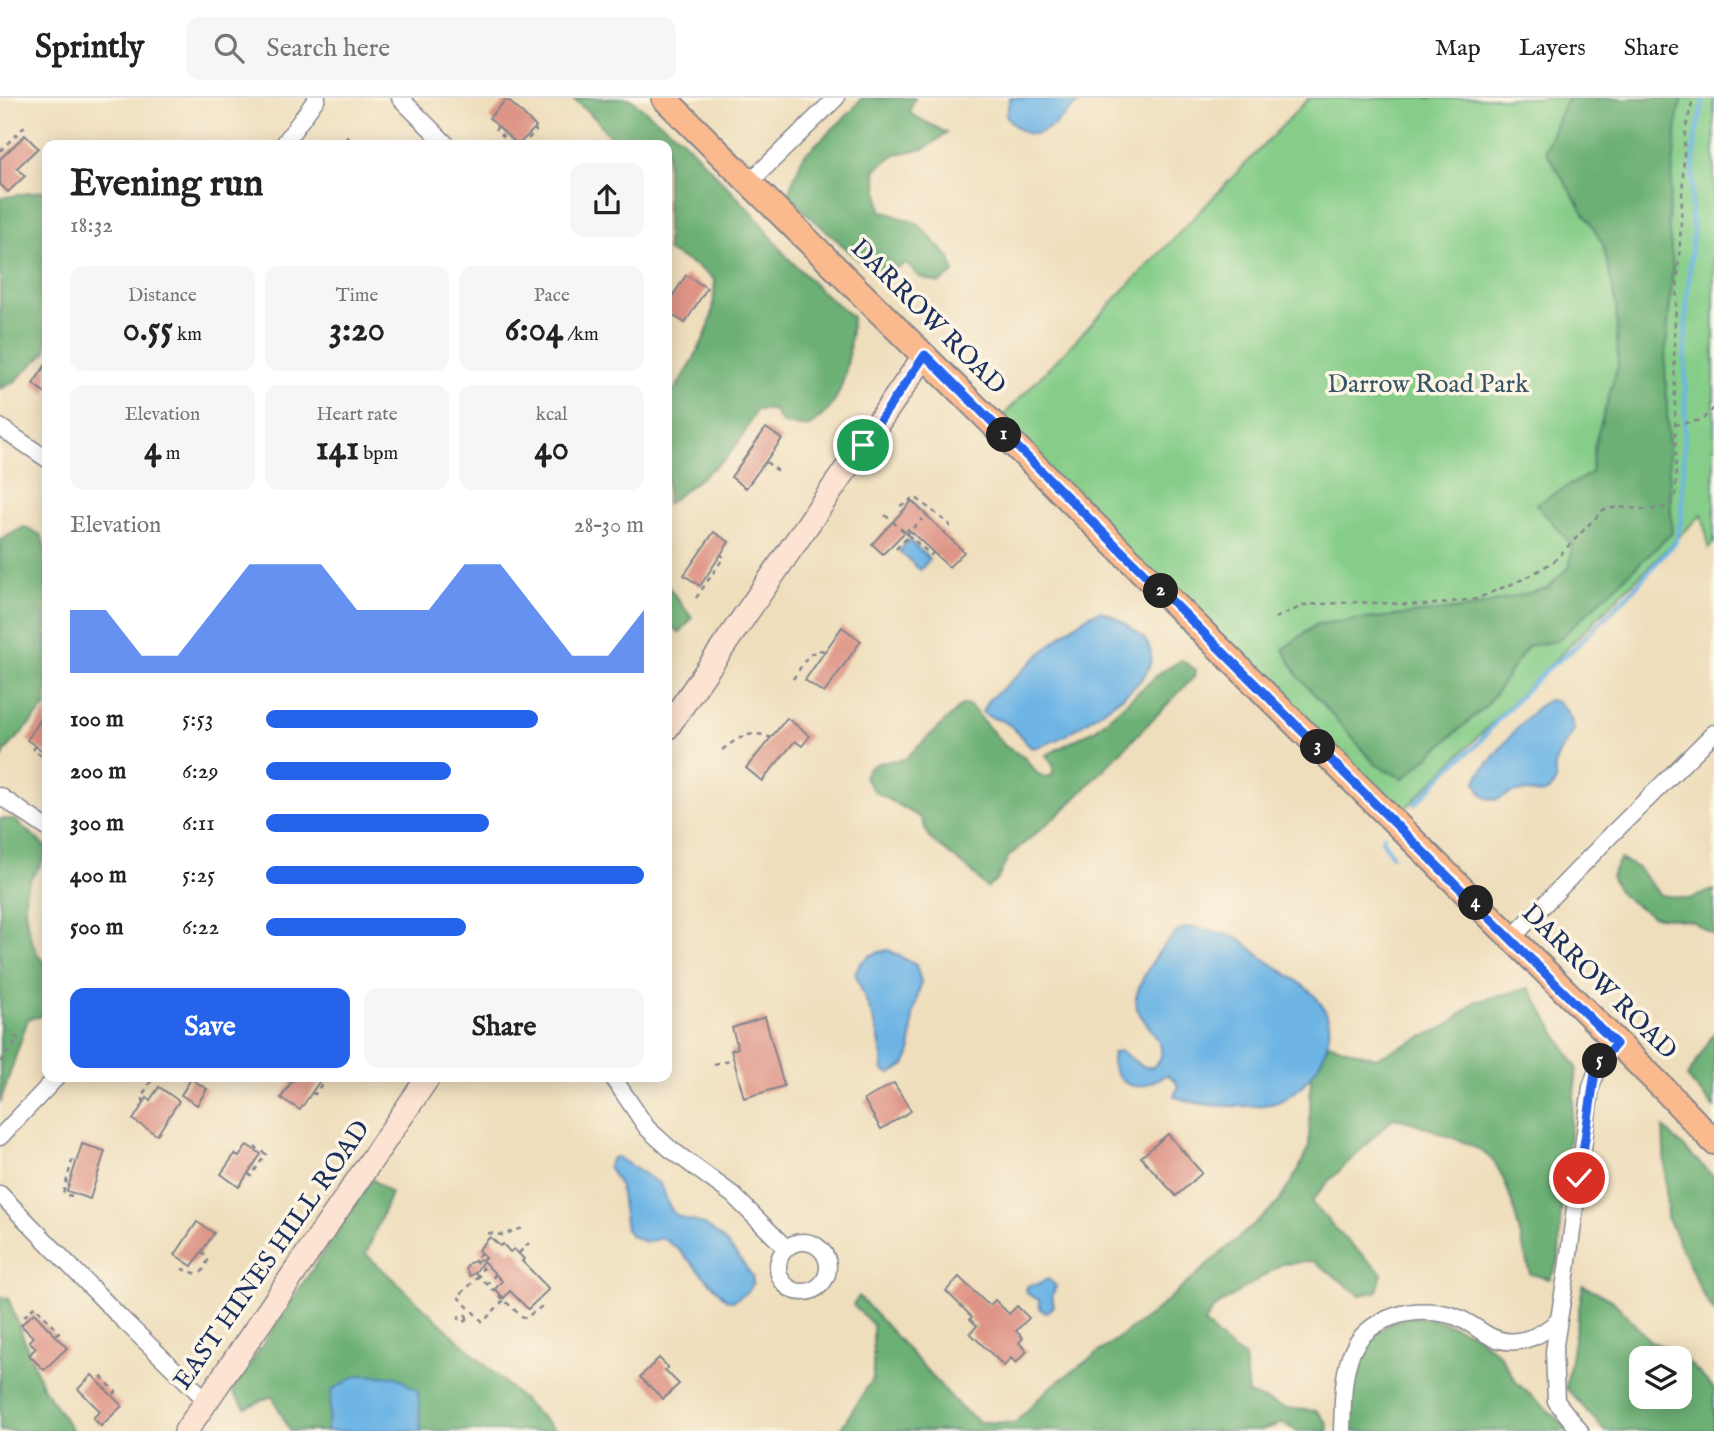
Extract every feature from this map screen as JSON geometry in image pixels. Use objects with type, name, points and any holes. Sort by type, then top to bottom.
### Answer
[{"type":"main road","name":"DARROW ROAD","points":[[664,98],[1664,1089],[1714,1142]]},
{"type":"street","points":[[287,140],[317,98]]},
{"type":"street","points":[[400,98],[442,140]]},
{"type":"street","points":[[749,183],[836,98]]},
{"type":"street","points":[[672,721],[925,355]]},
{"type":"street","points":[[0,427],[42,456]]},
{"type":"street","points":[[1512,938],[1714,733]]},
{"type":"street","points":[[0,796],[42,825]]},
{"type":"street","points":[[1580,1431],[1556,1401],[1554,1351],[1591,1087],[1600,1062],[1616,1044]]},
{"type":"street","points":[[0,1137],[52,1082]]},
{"type":"street","name":"EAST HINES HILL ROAD","points":[[186,1431],[425,1082]]},
{"type":"street","points":[[616,1082],[647,1128],[669,1148],[733,1195],[786,1248]]},
{"type":"street","points":[[0,1194],[119,1316],[206,1400]]},
{"type":"street","points":[[1342,1431],[1350,1355],[1366,1334],[1390,1317],[1405,1312],[1438,1312],[1456,1317],[1490,1336],[1517,1341],[1529,1340],[1544,1333],[1559,1320]]},
{"type":"path","points":[[1275,618],[1305,605],[1357,602],[1426,605],[1476,598],[1528,577],[1554,561],[1603,510],[1614,507],[1648,510],[1668,506],[1675,497],[1676,483],[1674,338],[1681,243],[1681,179],[1685,132],[1693,98]]},
{"type":"path","points":[[0,151],[28,123]]},
{"type":"path","points":[[498,127],[496,129],[507,140]]},
{"type":"path","points":[[528,139],[536,131],[534,129]]},
{"type":"path","points":[[1676,425],[1694,423],[1708,416],[1714,408]]},
{"type":"path","points":[[765,462],[778,471]]},
{"type":"path","points":[[900,506],[915,497],[949,524],[944,533]]},
{"type":"path","points":[[885,515],[931,555],[933,552]]},
{"type":"path","points":[[896,549],[922,519]]},
{"type":"path","points":[[696,598],[724,558],[720,555]]},
{"type":"path","points":[[793,679],[808,656],[818,650],[825,651]]},
{"type":"path","points":[[723,750],[739,737],[751,733],[771,738]]},
{"type":"path","points":[[36,746],[33,750],[42,756]]},
{"type":"path","points":[[0,1062],[19,1039],[10,1032]]},
{"type":"path","points":[[714,1064],[733,1059]]},
{"type":"path","points":[[144,1103],[142,1096],[151,1082]]},
{"type":"path","points":[[312,1093],[315,1094],[323,1082]]},
{"type":"path","points":[[248,1173],[251,1176],[266,1154],[255,1147]]},
{"type":"path","points":[[72,1196],[63,1194],[72,1161],[76,1162]]},
{"type":"path","points":[[488,1233],[502,1235],[523,1228]]},
{"type":"path","points":[[519,1253],[529,1243]]},
{"type":"path","points":[[182,1269],[192,1274],[203,1272],[208,1260],[202,1251]]},
{"type":"path","points":[[481,1253],[474,1260],[483,1269],[458,1297],[482,1322],[504,1300]]},
{"type":"path","points":[[487,1284],[496,1274]]},
{"type":"path","points":[[479,1276],[525,1318],[544,1305]]},
{"type":"path","points":[[24,1317],[35,1306],[59,1332],[55,1335]]},
{"type":"path","points":[[466,1315],[470,1310]]},
{"type":"path","points":[[100,1376],[116,1392],[113,1396]]},
{"type":"green space","points":[[572,98],[629,98],[683,140],[753,214],[787,257],[852,317],[849,352],[841,388],[828,411],[809,427],[783,424],[773,410],[756,410],[744,434],[727,457],[672,500],[672,392],[687,371],[706,334],[712,314],[715,280],[695,265],[672,254],[672,140],[612,140],[596,119]]},
{"type":"green space","points":[[862,98],[915,98],[909,113],[947,133],[924,149],[895,154],[875,170],[881,211],[917,223],[950,258],[954,273],[939,283],[920,277],[906,263],[891,271],[874,273],[806,213],[788,193],[803,156],[851,112]]},
{"type":"green space","name":"Darrow Road Park","points":[[1309,98],[1714,98],[1714,543],[1709,548],[1702,514],[1393,821],[994,425]]},
{"type":"green space","points":[[1570,98],[1682,98],[1678,113],[1668,222],[1673,267],[1665,361],[1672,533],[1557,641],[1528,646],[1487,705],[1403,779],[1375,764],[1298,676],[1283,649],[1317,624],[1471,608],[1547,588],[1570,566],[1572,545],[1536,504],[1591,473],[1595,443],[1618,365],[1616,303],[1603,244],[1545,150],[1564,104]]},
{"type":"green space","points":[[42,191],[42,356],[15,381],[0,389],[0,198]]},
{"type":"green space","points":[[24,527],[42,538],[42,710],[6,750],[0,763],[0,540]]},
{"type":"green space","points":[[672,592],[692,618],[680,633],[672,627]]},
{"type":"green space","points":[[1182,660],[1195,670],[1194,677],[1066,808],[1009,856],[997,880],[987,888],[972,872],[929,838],[921,818],[874,791],[864,777],[867,770],[878,763],[905,759],[962,705],[969,705],[1005,746],[1025,758],[1038,774],[1045,777],[1053,775],[1053,765],[1046,755],[1096,729],[1161,672]]},
{"type":"green space","points":[[0,819],[14,819],[42,844],[42,862],[27,887],[25,906],[28,929],[42,959],[42,1016],[28,1019],[0,1103]]},
{"type":"green space","points":[[1620,859],[1638,868],[1660,895],[1689,899],[1714,890],[1714,935],[1691,921],[1652,916],[1621,895],[1611,876]]},
{"type":"green space","points":[[1529,988],[1577,1068],[1560,1223],[1559,1259],[1550,1279],[1530,1274],[1509,1194],[1497,1166],[1489,1157],[1465,1143],[1412,1122],[1393,1118],[1311,1202],[1344,1238],[1382,1273],[1377,1292],[1360,1295],[1314,1261],[1282,1264],[1214,1308],[1204,1323],[1244,1357],[1248,1394],[1285,1408],[1317,1411],[1327,1423],[1328,1431],[1296,1431],[1283,1423],[1258,1431],[839,1431],[873,1378],[873,1325],[853,1305],[859,1296],[961,1408],[980,1422],[1015,1423],[1049,1388],[1153,1313],[1278,1203],[1299,1169],[1309,1146],[1311,1075],[1322,1059],[1328,1043],[1376,1058],[1447,1026],[1475,1002]]},
{"type":"green space","points":[[1714,1033],[1714,1108],[1687,1077]]},
{"type":"green space","points":[[1663,1127],[1714,1177],[1714,1312],[1701,1291],[1667,1217]]},
{"type":"green space","points":[[372,1179],[391,1193],[366,1254],[556,1431],[290,1431],[272,1396],[245,1408],[232,1391]]},
{"type":"green space","points":[[1583,1285],[1613,1301],[1651,1342],[1663,1346],[1629,1346],[1629,1409],[1692,1409],[1692,1366],[1714,1389],[1714,1431],[1605,1431],[1566,1388]]},
{"type":"green space","points":[[0,1297],[8,1298],[43,1388],[73,1431],[0,1431]]},
{"type":"green space","points":[[1415,1317],[1440,1321],[1474,1334],[1499,1354],[1517,1383],[1571,1431],[1347,1431],[1353,1362],[1372,1337],[1393,1321]]},
{"type":"water","points":[[1010,98],[1083,98],[1045,131],[1035,134],[1026,133],[1016,127],[1006,115]]},
{"type":"water","points":[[909,540],[930,559],[920,570],[899,551]]},
{"type":"water","points":[[1101,611],[1134,630],[1146,642],[1151,654],[1150,665],[1134,687],[1067,734],[1032,748],[1012,727],[982,712],[988,700],[1060,636],[1089,615]]},
{"type":"water","points":[[1549,700],[1555,701],[1566,711],[1574,730],[1556,760],[1554,785],[1544,793],[1516,792],[1493,800],[1487,798],[1476,782],[1480,773],[1523,722]]},
{"type":"water","points":[[1199,928],[1241,940],[1302,985],[1324,1008],[1329,1031],[1322,1058],[1304,1083],[1282,1100],[1270,1104],[1221,1106],[1183,1100],[1174,1096],[1178,1087],[1175,1080],[1168,1075],[1142,1086],[1135,1086],[1123,1081],[1115,1071],[1113,1053],[1119,1051],[1148,1067],[1153,1067],[1160,1059],[1160,1043],[1136,1006],[1139,987],[1160,951],[1176,933],[1183,929]]},
{"type":"water","points":[[888,950],[916,965],[921,982],[913,1015],[910,1055],[905,1065],[891,1074],[883,1071],[877,1031],[855,973],[860,963],[868,957]]},
{"type":"water","points":[[617,1157],[660,1184],[669,1207],[675,1214],[706,1226],[725,1242],[752,1276],[753,1284],[747,1292],[733,1301],[727,1300],[679,1250],[663,1238],[645,1242],[631,1236],[626,1229],[620,1187],[608,1166],[612,1158]]},
{"type":"water","points":[[1048,1279],[1056,1286],[1052,1296],[1054,1306],[1046,1313],[1040,1309],[1039,1300],[1028,1294],[1026,1289],[1029,1285]]},
{"type":"water","points":[[358,1375],[397,1377],[418,1391],[421,1431],[327,1431],[332,1390]]},
{"type":"building","points":[[507,99],[536,127],[523,140],[513,140],[489,118]]},
{"type":"building","points":[[25,135],[38,148],[17,168],[25,176],[8,192],[0,184],[0,159]]},
{"type":"building","points":[[686,275],[707,288],[685,323],[672,315],[672,297]]},
{"type":"building","points":[[42,370],[42,390],[33,384]]},
{"type":"building","points":[[766,428],[782,439],[746,488],[731,477]]},
{"type":"building","points":[[912,501],[964,552],[949,567],[908,529],[883,554],[872,544]]},
{"type":"building","points":[[714,532],[729,542],[700,586],[684,575]]},
{"type":"building","points":[[842,627],[861,641],[824,693],[805,680]]},
{"type":"building","points":[[42,718],[42,750],[27,740]]},
{"type":"building","points":[[787,718],[810,736],[802,746],[795,741],[762,781],[746,768]]},
{"type":"building","points":[[765,1017],[784,1086],[744,1098],[731,1050],[738,1048],[732,1028]]},
{"type":"building","points":[[189,1082],[196,1082],[207,1089],[197,1105],[181,1095]]},
{"type":"building","points":[[291,1082],[319,1082],[300,1110],[281,1098]]},
{"type":"building","points":[[894,1083],[911,1111],[881,1129],[864,1100]]},
{"type":"building","points":[[159,1087],[179,1101],[157,1135],[133,1120],[147,1098],[150,1100]]},
{"type":"building","points":[[1168,1134],[1202,1173],[1176,1196],[1141,1157]]},
{"type":"building","points":[[82,1144],[105,1151],[90,1199],[67,1191]]},
{"type":"building","points":[[247,1145],[261,1154],[239,1187],[221,1174],[235,1154],[239,1157]]},
{"type":"building","points":[[197,1222],[214,1233],[192,1266],[175,1255]]},
{"type":"building","points":[[490,1237],[500,1246],[503,1244],[510,1252],[514,1249],[549,1289],[528,1309],[510,1291],[504,1298],[495,1289],[502,1281],[483,1261],[475,1273],[470,1276],[467,1271],[469,1263],[486,1258],[478,1250]]},
{"type":"building","points":[[959,1277],[986,1303],[990,1305],[995,1300],[1009,1314],[1017,1306],[1029,1318],[1016,1331],[1023,1338],[1019,1343],[1027,1351],[1016,1363],[1011,1358],[1004,1366],[970,1333],[977,1326],[970,1319],[972,1317],[946,1291]]},
{"type":"building","points":[[34,1313],[67,1348],[44,1370],[29,1355],[36,1348],[29,1341],[33,1337],[21,1325]]},
{"type":"building","points":[[659,1358],[668,1367],[665,1370],[679,1384],[663,1399],[640,1377]]},
{"type":"building","points":[[92,1375],[122,1406],[101,1426],[93,1418],[100,1411],[78,1389]]},
{"type":"waterway","points":[[1415,804],[1457,761],[1476,746],[1546,670],[1571,651],[1631,592],[1676,541],[1682,517],[1686,313],[1693,231],[1691,214],[1695,139],[1704,98]]},
{"type":"waterway","points":[[1384,836],[1382,840],[1392,855]]},
{"type":"route","points":[[863,445],[925,355],[1577,1004],[1616,1044],[1600,1062],[1591,1087],[1579,1178]]}]
